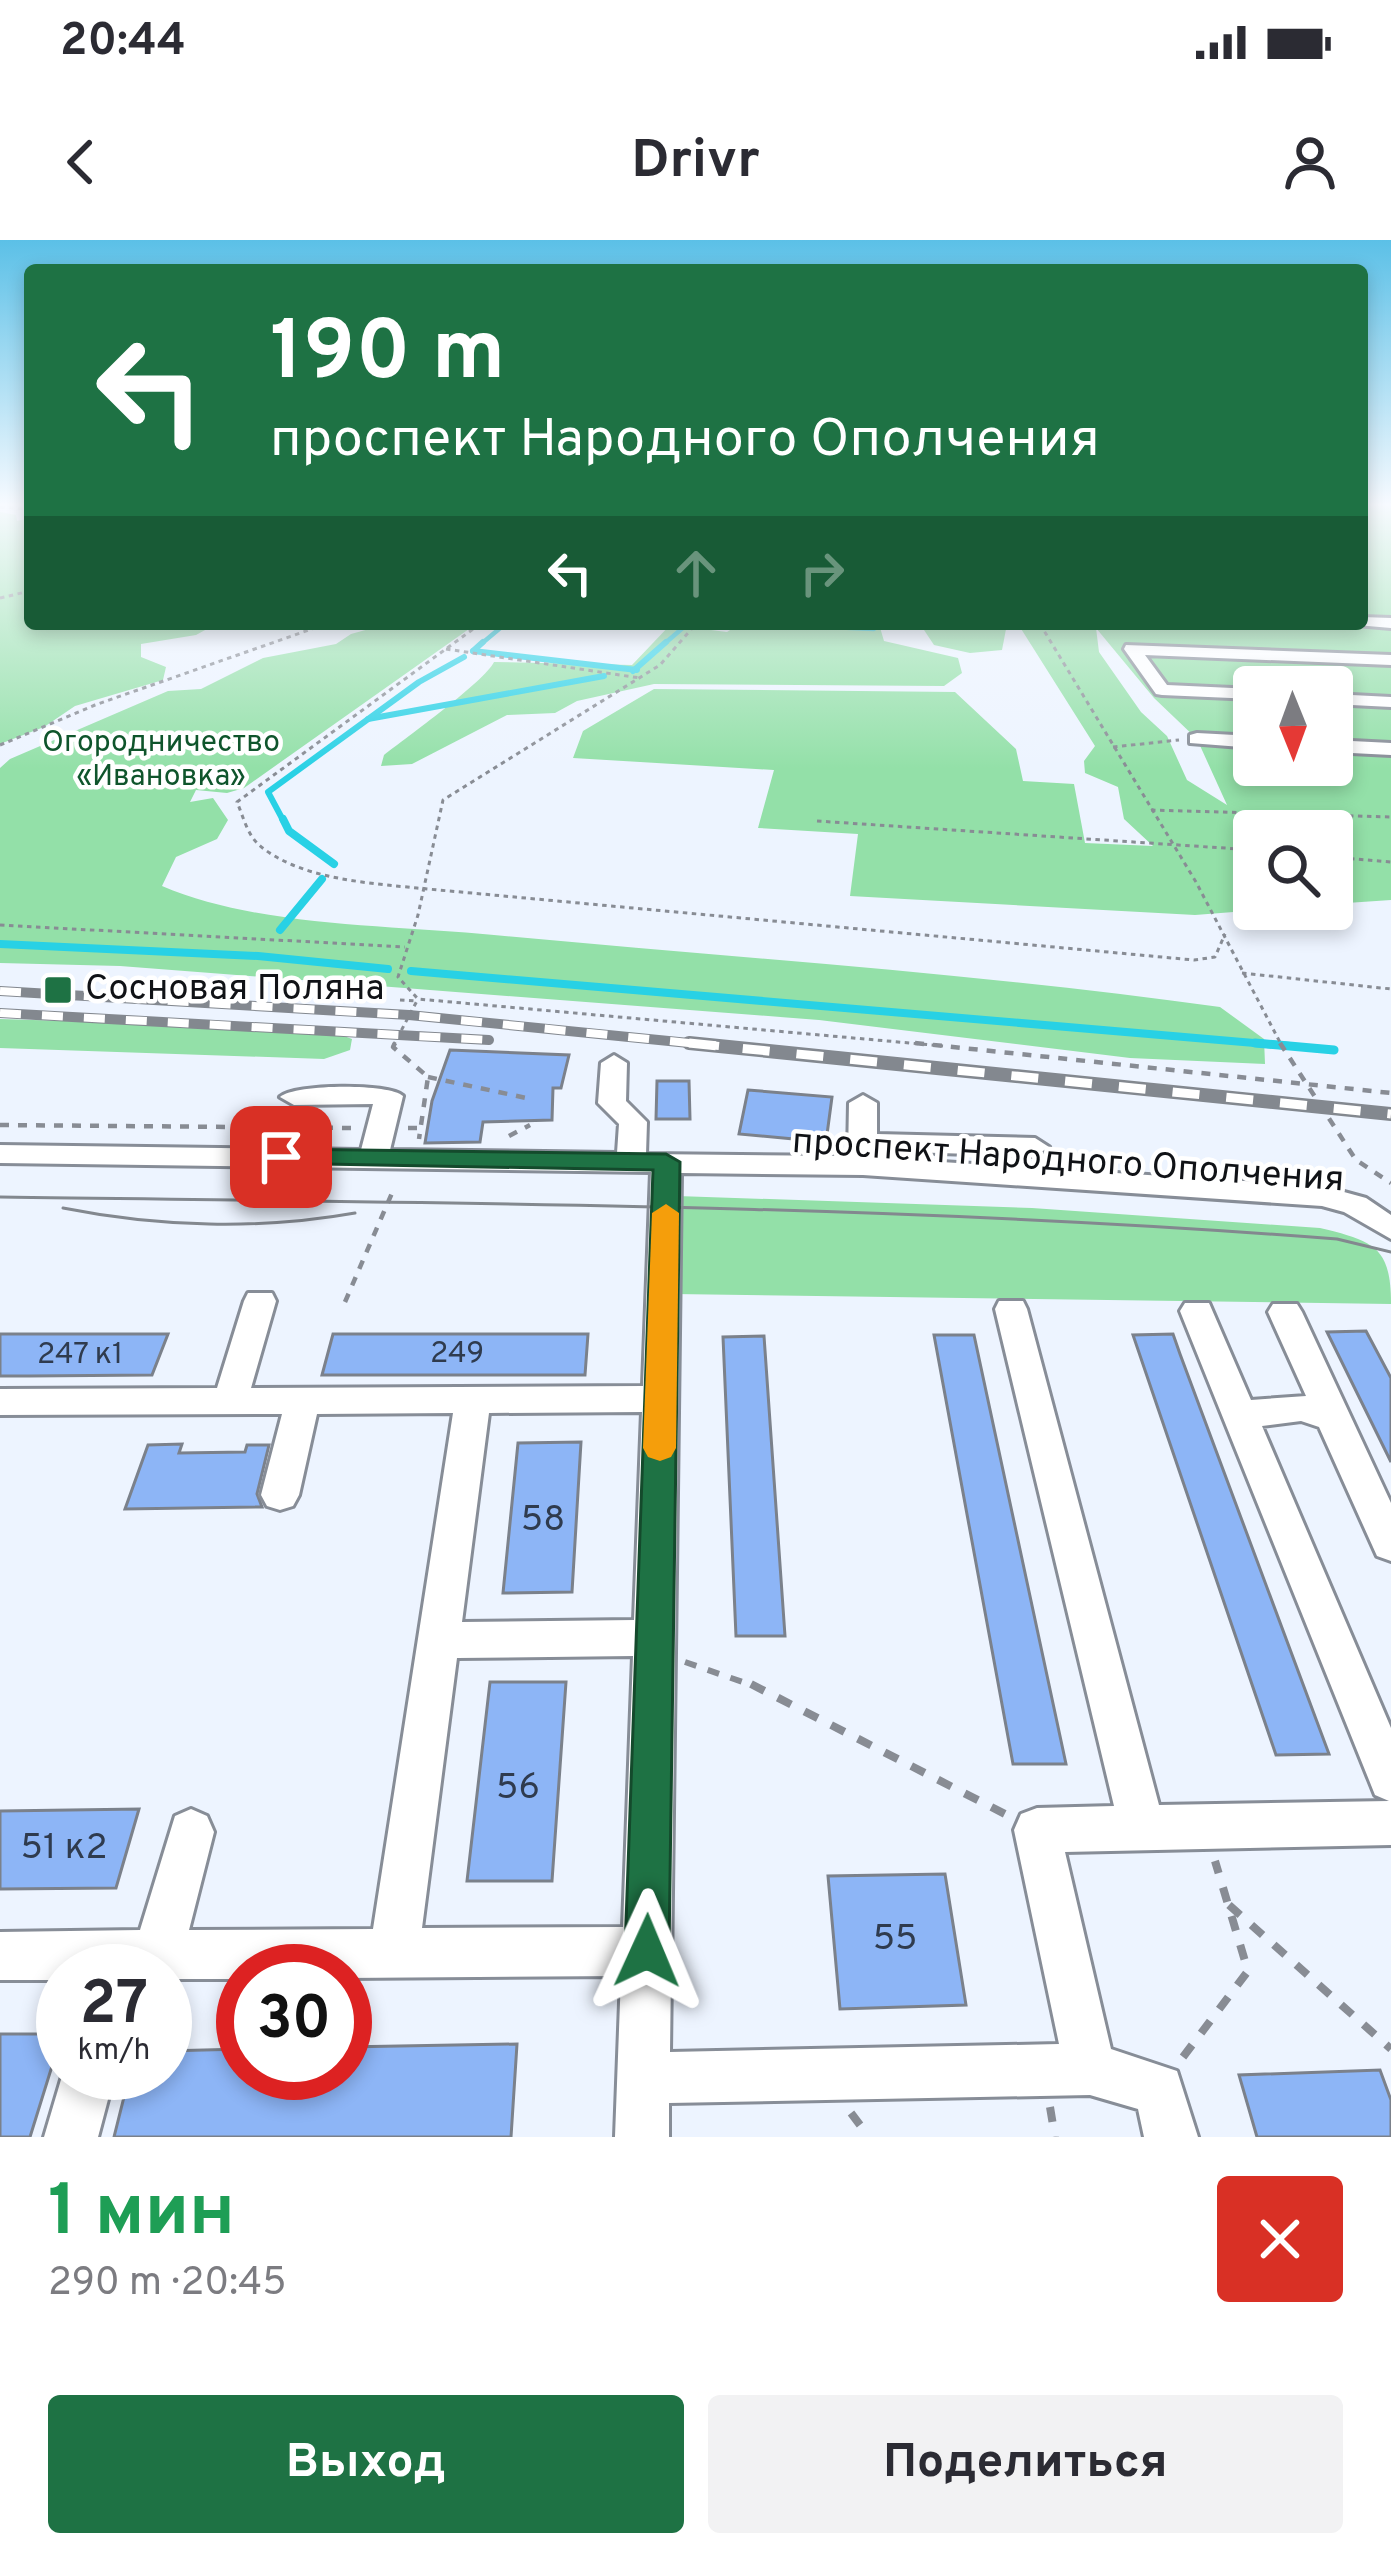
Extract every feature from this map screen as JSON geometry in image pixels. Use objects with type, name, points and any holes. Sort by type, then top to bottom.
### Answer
[{"type":"street","points":[[1233,693],[1162,690],[1132,649],[1391,660]]},
{"type":"street","points":[[1353,700],[1391,702]]},
{"type":"street","points":[[1197,739],[1233,741]]},
{"type":"street","points":[[1353,747],[1391,748]]},
{"type":"street","points":[[614,1063],[612,1103],[633,1122],[631,1162]]},
{"type":"street","points":[[294,1097],[389,1096],[378,1143]]},
{"type":"street","points":[[863,1103],[863,1164],[1035,1147]]},
{"type":"street","name":"проспект Народного Ополчения","points":[[0,1154],[378,1143],[426,1160],[631,1162],[666,1170]]},
{"type":"street","name":"проспект Народного Ополчения","points":[[0,1173],[666,1170],[863,1164],[1276,1190],[1355,1204],[1388,1227]]},
{"type":"street","points":[[642,2137],[666,1170]]},
{"type":"street","points":[[230,1401],[260,1301]]},
{"type":"street","points":[[1011,1309],[1142,1828]]},
{"type":"street","points":[[1197,1310],[1391,1780]]},
{"type":"street","points":[[1285,1312],[1391,1545]]},
{"type":"street","points":[[280,1495],[303,1400]]},
{"type":"street","points":[[394,1953],[473,1400]]},
{"type":"street","points":[[0,1402],[661,1400]]},
{"type":"street","points":[[1240,1414],[1301,1408],[1333,1417]]},
{"type":"street","points":[[439,1640],[655,1645]]},
{"type":"street","points":[[1090,2069],[1037,1830],[1391,1823]]},
{"type":"street","points":[[140,1944],[190,1832]]},
{"type":"street","points":[[192,1959],[647,1951]]},
{"type":"street","points":[[0,1956],[36,1957]]},
{"type":"street","points":[[644,2078],[1090,2069],[1165,2113]]},
{"type":"street","points":[[71,2137],[81,2100]]},
{"type":"path","points":[[0,745],[95,705],[309,630]]},
{"type":"path","points":[[472,630],[237,802],[254,842],[275,855],[369,884],[420,891],[465,891],[1194,960],[1215,957],[1225,934]]},
{"type":"path","points":[[417,1000],[398,977],[418,916],[443,800],[478,774],[640,678],[675,651],[691,630]]},
{"type":"path","points":[[1044,630],[1225,934],[1305,1084],[1356,1160],[1391,1183]]},
{"type":"path","points":[[446,649],[640,678]]},
{"type":"path","points":[[1113,747],[1197,739]]},
{"type":"path","points":[[1150,810],[1391,817]]},
{"type":"path","points":[[817,820],[1233,848]]},
{"type":"path","points":[[1353,859],[1391,862]]},
{"type":"path","points":[[0,926],[405,946]]},
{"type":"path","points":[[1242,973],[1391,988]]},
{"type":"path","points":[[400,1000],[1391,1093]]},
{"type":"path","points":[[417,1000],[393,1047],[428,1077],[531,1099]]},
{"type":"path","points":[[391,1025],[404,1025]]},
{"type":"path","points":[[426,1160],[428,1150],[418,1145],[428,1077]]},
{"type":"path","points":[[0,1125],[378,1143],[420,1128]]},
{"type":"path","points":[[345,1302],[392,1193]]},
{"type":"path","points":[[655,1645],[750,1682],[1037,1830]]},
{"type":"path","points":[[1165,2113],[1248,1971],[1204,1827]]},
{"type":"path","points":[[1227,1903],[1391,2049]]},
{"type":"green space","points":[[0,593],[24,593],[24,630],[205,630],[141,644],[141,657],[166,667],[163,680],[75,706],[44,727],[0,744]]},
{"type":"green space","points":[[1368,593],[1391,593],[1391,900],[1353,903],[1353,810],[1233,810],[1233,912],[1195,915],[850,896],[858,834],[758,828],[774,770],[573,758],[583,731],[654,689],[955,692],[1016,749],[1023,781],[1074,784],[1085,843],[1153,846],[1124,819],[1118,787],[1085,773],[1084,761],[1095,746],[1022,630],[1096,630],[1099,652],[1141,712],[1167,736],[1187,780],[1227,805],[1197,739],[1154,698],[1098,630],[1368,630]]},
{"type":"green space","name":"Огородничество «Ивановка»","points":[[468,630],[244,788],[227,793],[196,790],[190,802],[213,798],[228,820],[217,839],[176,857],[162,886],[240,910],[325,922],[948,975],[1220,1007],[1264,1039],[1265,1064],[1130,1058],[819,1020],[120,966],[0,963],[0,768],[10,759],[168,691],[201,689],[263,658],[336,644],[351,634]]},
{"type":"green space","points":[[665,630],[881,630],[884,641],[958,658],[962,673],[944,686],[654,684],[577,701],[555,713],[507,715],[412,764],[381,766],[384,755],[461,695],[494,662],[632,665]]},
{"type":"green space","points":[[924,630],[1006,630],[1002,650],[970,653],[934,645]]},
{"type":"green space","points":[[0,1019],[325,1029],[352,1039],[350,1050],[324,1059],[0,1048]]},
{"type":"green space","points":[[677,1196],[1032,1208],[1320,1228],[1376,1249],[1388,1270],[1391,1304],[674,1294]]},
{"type":"building","points":[[450,1050],[569,1055],[561,1088],[553,1088],[552,1120],[483,1122],[480,1142],[425,1143],[432,1101]]},
{"type":"building","points":[[657,1081],[689,1081],[690,1119],[656,1119]]},
{"type":"building","points":[[748,1090],[832,1097],[826,1142],[739,1134]]},
{"type":"building","points":[[1366,1331],[1391,1378],[1391,1462],[1327,1332]]},
{"type":"building","points":[[0,1334],[168,1334],[152,1375],[0,1376]]},
{"type":"building","points":[[333,1334],[588,1334],[585,1375],[322,1375]]},
{"type":"building","points":[[1173,1334],[1329,1754],[1276,1755],[1133,1335]]},
{"type":"building","points":[[934,1335],[974,1335],[1066,1764],[1013,1764]]},
{"type":"building","points":[[764,1336],[785,1636],[736,1636],[723,1337]]},
{"type":"building","points":[[581,1442],[572,1592],[503,1593],[518,1443]]},
{"type":"building","points":[[182,1444],[179,1453],[245,1452],[247,1445],[269,1445],[257,1494],[262,1507],[125,1509],[148,1445]]},
{"type":"building","points":[[490,1682],[566,1682],[552,1881],[467,1881]]},
{"type":"building","points":[[139,1809],[116,1888],[0,1889],[0,1811]]},
{"type":"building","points":[[945,1874],[966,2005],[840,2009],[828,1876]]},
{"type":"building","points":[[0,2034],[36,2034],[36,2100],[41,2100],[30,2137],[0,2137]]},
{"type":"building","points":[[517,2044],[511,2137],[114,2137],[123,2100],[192,2100],[192,2050],[216,2050],[216,2100],[372,2100],[372,2047]]},
{"type":"building","points":[[1380,2070],[1391,2100],[1391,2137],[1257,2137],[1239,2075]]},
{"type":"waterway","points":[[480,645],[498,630]]},
{"type":"waterway","points":[[663,645],[680,630]]},
{"type":"waterway","points":[[483,642],[473,651],[634,670]]},
{"type":"waterway","points":[[634,670],[666,642]]},
{"type":"waterway","points":[[368,719],[464,657]]},
{"type":"waterway","points":[[368,719],[604,676]]},
{"type":"waterway","points":[[284,822],[268,792],[368,719]]},
{"type":"waterway","points":[[283,819],[289,831],[334,864]]},
{"type":"waterway","points":[[280,930],[322,879]]},
{"type":"waterway","points":[[0,944],[258,956],[388,969]]},
{"type":"waterway","points":[[411,971],[1259,1043]]},
{"type":"waterway","points":[[1255,1043],[1259,1043]]},
{"type":"waterway","points":[[1259,1043],[1290,1046]]},
{"type":"waterway","points":[[1259,1043],[1334,1050]]},
{"type":"tram line","points":[[0,1197],[836,1212],[1337,1239],[1391,1252]]},
{"type":"tram line","points":[[63,1208],[209,1224],[355,1213]]},
{"type":"railway","points":[[0,991],[409,1015],[689,1043]]},
{"type":"railway","points":[[0,1013],[489,1040]]},
{"type":"railway","points":[[689,1043],[719,1046]]},
{"type":"railway","points":[[689,1043],[1391,1114]]},
{"type":"slow traffic","points":[[660,1448],[666,1213]]},
{"type":"place","name":"Сосновая Поляна","points":[[58,990]]},
{"type":"route","points":[[281,1157],[666,1162],[647,1951]]}]
